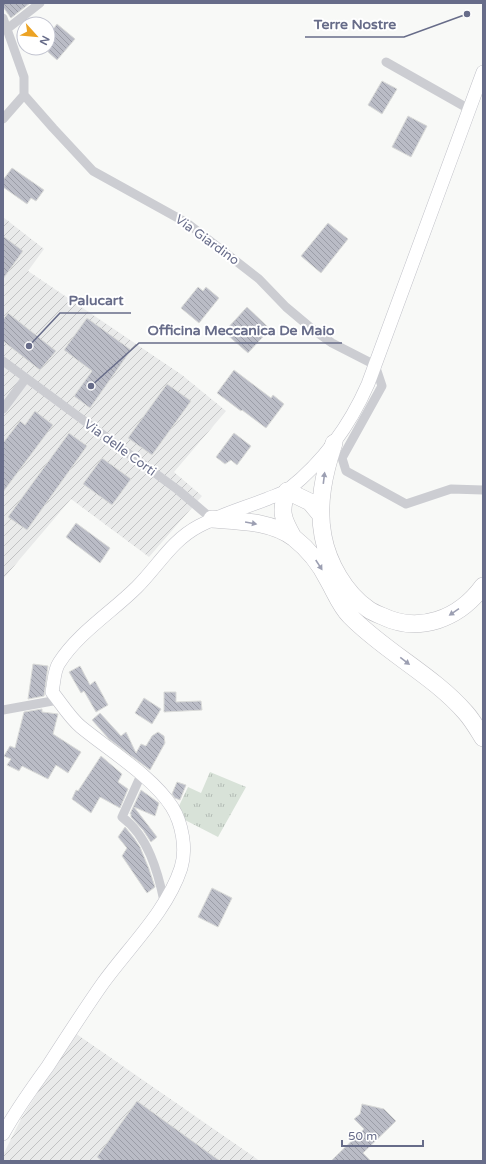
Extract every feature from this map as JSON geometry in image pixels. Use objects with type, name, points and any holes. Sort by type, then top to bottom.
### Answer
[{"type":"highway","points":[[334,443],[326,469],[320,514],[323,537],[332,564],[354,597],[368,610],[391,620],[412,625],[434,622],[452,614],[468,602],[483,586]]},
{"type":"highway","points":[[293,537],[286,526],[282,514],[287,491],[310,502],[320,514]]},
{"type":"highway","points":[[212,519],[250,522],[273,528],[293,537],[307,549],[316,561],[338,599],[349,614],[361,626],[456,702],[467,714],[483,738]]},
{"type":"street","points":[[7,29],[40,3]]},
{"type":"street","points":[[3,18],[24,77],[24,95],[3,119]]},
{"type":"street","points":[[386,62],[469,109]]},
{"type":"street","points":[[3,1134],[103,983],[158,913],[172,889],[181,867],[183,843],[180,823],[171,807],[161,793],[141,775],[80,726],[58,700],[52,692],[58,665],[73,643],[133,591],[180,538],[197,526],[212,519],[287,491],[308,472],[334,443],[358,406],[375,365],[483,72]]},
{"type":"street","name":"Via Giardino","points":[[24,95],[52,128],[94,171],[187,222],[259,279],[286,307],[311,328],[332,343],[375,365]]},
{"type":"street","name":"Via delle Corti","points":[[3,361],[178,490],[212,519]]},
{"type":"street","points":[[375,365],[382,386],[342,458],[346,471],[406,504],[451,489],[483,490]]},
{"type":"street","points":[[3,409],[26,378]]},
{"type":"street","points":[[3,710],[58,700]]},
{"type":"street","points":[[141,775],[122,817],[130,823],[139,834],[147,849],[160,880],[164,902]]},
{"type":"shaded area","points":[[3,217],[44,249],[28,271],[182,375],[226,411],[174,472],[202,496],[149,557],[71,499],[3,579]]},
{"type":"shaded area","points":[[75,1033],[259,1161],[3,1161],[3,1155],[21,1119]]},
{"type":"green space","points":[[210,772],[246,787],[218,837],[185,820],[179,806],[188,787],[201,793]]},
{"type":"building","points":[[3,3],[30,3],[11,18],[3,7]]},
{"type":"building","points":[[57,24],[75,39],[57,60],[52,56],[56,56]]},
{"type":"building","points":[[382,81],[397,89],[382,114],[368,105]]},
{"type":"building","points":[[408,116],[427,126],[411,157],[392,147]]},
{"type":"building","points":[[12,168],[44,190],[36,201],[31,198],[27,204],[3,187],[3,180]]},
{"type":"building","points":[[328,223],[348,239],[321,273],[301,256]]},
{"type":"building","points":[[3,236],[23,251],[3,279]]},
{"type":"building","points":[[198,287],[203,291],[206,287],[219,298],[199,323],[181,308]]},
{"type":"building","points":[[247,307],[270,329],[248,353],[224,332]]},
{"type":"building","points":[[8,313],[56,351],[40,370],[3,341],[3,320]]},
{"type":"building","points":[[87,318],[131,350],[90,408],[74,396],[92,371],[64,350]]},
{"type":"building","points":[[234,370],[271,398],[273,395],[284,404],[266,428],[217,393]]},
{"type":"building","points":[[167,384],[191,401],[152,455],[128,438]]},
{"type":"building","points":[[35,411],[53,425],[3,492],[3,443],[20,421],[25,425]]},
{"type":"building","points":[[69,433],[87,446],[27,530],[8,517]]},
{"type":"building","points":[[234,433],[251,446],[237,465],[231,460],[225,464],[216,457]]},
{"type":"building","points":[[102,458],[131,479],[112,505],[83,484]]},
{"type":"building","points":[[76,523],[110,548],[100,563],[66,537]]},
{"type":"building","points":[[33,664],[48,666],[44,696],[28,699]]},
{"type":"building","points":[[80,666],[90,685],[95,681],[108,705],[96,712],[84,691],[81,693],[69,672]]},
{"type":"building","points":[[164,692],[176,692],[176,702],[201,701],[202,710],[164,712]]},
{"type":"building","points":[[144,698],[161,709],[152,724],[135,713]]},
{"type":"building","points":[[42,709],[42,712],[58,714],[53,734],[81,752],[68,773],[56,765],[48,779],[22,766],[19,771],[7,765],[11,759],[4,756],[10,746],[15,748],[24,712]]},
{"type":"building","points":[[100,713],[121,736],[126,732],[136,753],[141,744],[146,746],[152,736],[158,732],[164,736],[165,743],[150,770],[109,739],[92,720]]},
{"type":"building","points":[[101,756],[122,774],[118,782],[128,789],[120,808],[100,797],[91,813],[72,799],[76,790],[78,791]]},
{"type":"building","points":[[177,782],[186,785],[180,800],[175,798],[172,794]]},
{"type":"building","points":[[141,790],[159,803],[155,816],[134,807],[157,837],[151,842],[130,814]]},
{"type":"building","points":[[125,827],[140,847],[155,887],[147,893],[122,856],[127,848],[118,837]]},
{"type":"building","points":[[212,888],[232,898],[218,927],[198,917]]},
{"type":"building","points":[[137,1101],[220,1161],[102,1161],[97,1157]]},
{"type":"building","points":[[362,1104],[384,1109],[396,1121],[363,1153],[371,1161],[331,1161],[364,1129],[354,1119],[360,1114]]},
{"type":"place","name":"Terre Nostre","points":[[467,14]]},
{"type":"place","name":"Palucart","points":[[29,346]]},
{"type":"place","name":"Officina Meccanica De Maio","points":[[91,386]]}]
